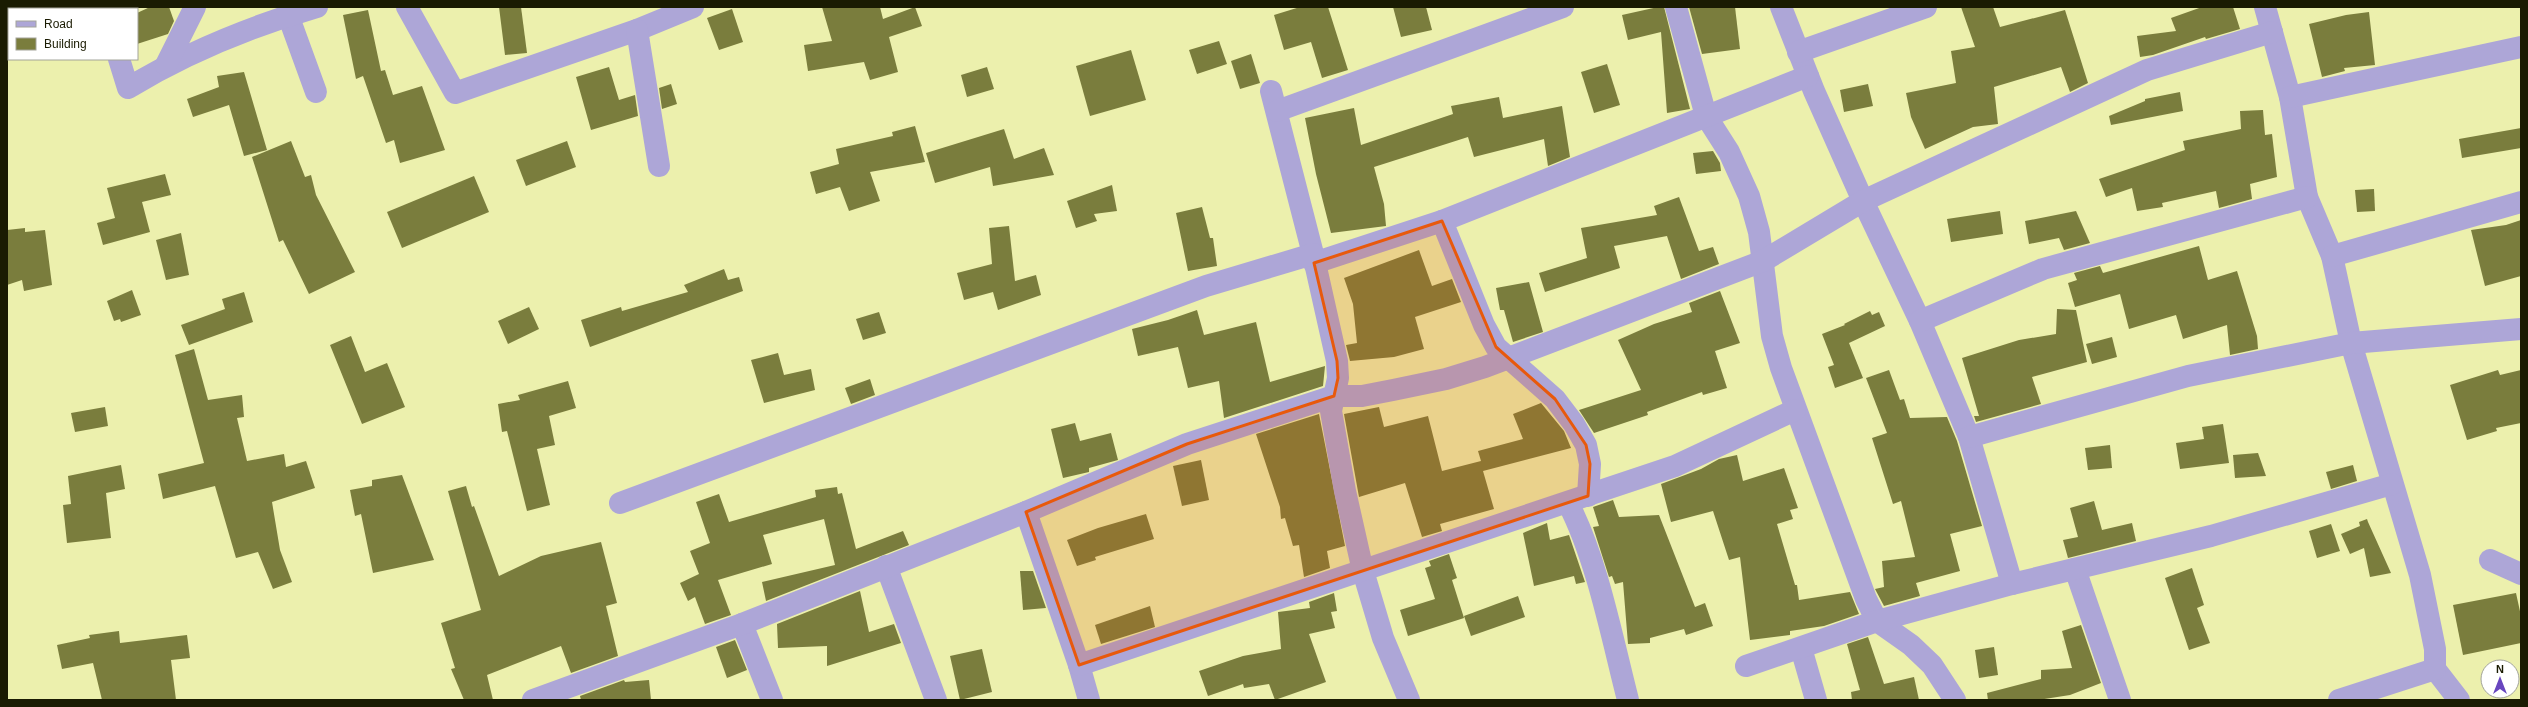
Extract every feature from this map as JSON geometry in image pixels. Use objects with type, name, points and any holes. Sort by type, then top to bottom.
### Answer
[{"type":"street","points":[[166,65],[195,7]]},
{"type":"street","points":[[119,60],[128,88],[166,65],[288,15],[317,7]]},
{"type":"street","points":[[407,7],[454,93],[637,30],[693,7]]},
{"type":"street","points":[[1408,700],[1383,638],[1363,571],[1334,440],[1331,411],[1338,378],[1337,361],[1274,102],[1563,7]]},
{"type":"street","points":[[1676,7],[1706,116],[1729,152],[1750,196],[1763,261],[1772,336],[1795,410],[1866,599],[1877,621],[1911,646],[1932,666],[1956,700]]},
{"type":"street","points":[[1781,7],[1808,76],[1863,201],[1920,321],[1968,437],[2012,584]]},
{"type":"street","points":[[1798,52],[1926,7]]},
{"type":"street","points":[[2265,7],[2290,97],[2307,197],[2332,256],[2351,343],[2420,575],[2435,649],[2435,669],[2459,700]]},
{"type":"street","points":[[288,15],[316,92]]},
{"type":"street","points":[[637,30],[659,166]]},
{"type":"street","points":[[533,700],[742,624],[1026,512],[1187,444],[1334,396],[1362,396],[1446,379],[1508,358],[1763,261],[1863,201],[2146,70],[2272,32]]},
{"type":"street","points":[[2290,97],[2521,47]]},
{"type":"street","points":[[620,503],[1206,286],[1313,258],[1442,221],[1808,76]]},
{"type":"street","points":[[1920,321],[2043,269],[2307,197]]},
{"type":"street","points":[[2332,256],[2521,202]]},
{"type":"street","points":[[1442,221],[1484,325],[1496,347],[1555,400],[1574,424],[1586,445],[1590,464],[1578,500],[1580,527],[1590,556],[1628,700]]},
{"type":"street","points":[[1968,437],[2188,376],[2351,343],[2521,329]]},
{"type":"street","points":[[1079,665],[1578,500],[1675,466],[1795,410]]},
{"type":"street","points":[[1746,666],[1877,621],[2012,584],[2210,536],[2392,484]]},
{"type":"street","points":[[1026,512],[1079,665],[1089,700]]},
{"type":"street","points":[[2490,560],[2521,574]]},
{"type":"street","points":[[886,566],[936,700]]},
{"type":"street","points":[[2075,569],[2120,700]]},
{"type":"street","points":[[742,624],[772,700]]},
{"type":"street","points":[[1801,648],[1816,700]]},
{"type":"street","points":[[2339,700],[2435,669]]},
{"type":"highlighted area","points":[[1442,221],[1496,347],[1555,399],[1586,445],[1590,464],[1588,496],[1079,665],[1026,512],[1187,444],[1334,396],[1338,378],[1337,361],[1314,263]]},
{"type":"building","points":[[150,7],[169,7],[174,21],[168,34],[138,44],[138,13]]},
{"type":"building","points":[[499,7],[521,7],[527,53],[505,55]]},
{"type":"building","points":[[822,7],[880,7],[883,19],[915,7],[922,26],[889,37],[898,72],[870,80],[864,62],[808,71],[804,45],[832,41]]},
{"type":"building","points":[[1300,7],[1328,7],[1348,70],[1322,78],[1311,42],[1284,50],[1274,15]]},
{"type":"building","points":[[1393,7],[1426,7],[1432,30],[1401,37]]},
{"type":"building","points":[[1664,7],[1690,109],[1667,113],[1661,32],[1628,40],[1622,15]]},
{"type":"building","points":[[1689,7],[1735,7],[1740,49],[1702,54]]},
{"type":"building","points":[[1961,7],[1993,7],[2000,27],[2065,10],[2088,83],[2070,92],[2061,67],[1994,87],[1998,124],[1973,127],[1925,149],[1911,117],[1906,93],[1956,83],[1951,51],[1975,47]]},
{"type":"building","points":[[2202,7],[2233,7],[2240,29],[2206,39],[2205,37],[2153,55],[2140,57],[2137,36],[2176,31],[2171,18]]},
{"type":"building","points":[[732,9],[743,42],[719,50],[707,18]]},
{"type":"building","points":[[368,10],[381,71],[385,70],[393,95],[422,86],[445,150],[400,163],[394,140],[386,143],[363,76],[356,79],[343,15]]},
{"type":"building","points":[[2369,12],[2375,65],[2344,68],[2345,71],[2322,77],[2309,24],[2346,15]]},
{"type":"building","points":[[1219,41],[1227,64],[1197,74],[1189,50]]},
{"type":"building","points":[[1131,50],[1146,100],[1090,116],[1076,66]]},
{"type":"building","points":[[1251,54],[1260,83],[1240,89],[1231,61]]},
{"type":"building","points":[[1607,64],[1620,105],[1594,113],[1581,72]]},
{"type":"building","points":[[609,67],[619,100],[635,95],[638,116],[591,130],[576,77]]},
{"type":"building","points":[[987,67],[994,89],[967,97],[961,75]]},
{"type":"building","points":[[244,72],[267,150],[244,156],[229,105],[193,117],[187,99],[219,87],[217,76]]},
{"type":"building","points":[[671,84],[677,104],[662,109],[659,88]]},
{"type":"building","points":[[1868,84],[1873,106],[1844,112],[1840,90]]},
{"type":"building","points":[[2180,92],[2183,111],[2111,125],[2109,116],[2145,101],[2145,99]]},
{"type":"building","points":[[1499,97],[1503,118],[1562,106],[1570,157],[1548,166],[1544,139],[1474,157],[1468,137],[1374,167],[1384,204],[1386,226],[1331,233],[1316,174],[1305,118],[1354,108],[1361,145],[1453,114],[1451,106]]},
{"type":"building","points":[[2263,110],[2265,135],[2272,134],[2277,177],[2250,184],[2252,199],[2219,208],[2216,191],[2162,203],[2163,207],[2137,211],[2132,188],[2106,197],[2099,179],[2185,150],[2183,141],[2241,129],[2240,111]]},
{"type":"building","points":[[915,126],[925,162],[870,172],[880,201],[849,211],[840,187],[816,194],[810,172],[839,164],[836,149],[893,136],[892,132]]},
{"type":"building","points":[[2521,128],[2521,148],[2462,158],[2459,139]]},
{"type":"building","points":[[1004,129],[1014,159],[1044,148],[1054,175],[993,186],[990,167],[935,183],[926,153]]},
{"type":"building","points":[[291,141],[305,177],[311,175],[316,195],[355,272],[309,294],[283,240],[279,242],[252,157]]},
{"type":"building","points":[[567,141],[576,167],[526,186],[516,160]]},
{"type":"building","points":[[1713,151],[1720,163],[1721,171],[1696,174],[1693,153]]},
{"type":"building","points":[[165,174],[171,195],[142,202],[150,232],[103,245],[97,223],[115,218],[107,188]]},
{"type":"building","points":[[474,176],[489,212],[402,248],[387,212]]},
{"type":"building","points":[[1112,185],[1117,211],[1094,214],[1097,221],[1076,228],[1067,201]]},
{"type":"building","points":[[2374,189],[2375,211],[2357,212],[2355,190]]},
{"type":"building","points":[[1679,197],[1699,251],[1713,247],[1719,264],[1681,279],[1667,236],[1614,246],[1620,268],[1545,292],[1539,273],[1587,258],[1581,228],[1657,215],[1654,206]]},
{"type":"building","points":[[1202,207],[1210,238],[1213,238],[1217,266],[1188,271],[1176,213]]},
{"type":"building","points":[[2000,211],[2003,234],[1951,242],[1947,219]]},
{"type":"building","points":[[2076,211],[2090,243],[2064,250],[2059,238],[2029,244],[2025,221]]},
{"type":"building","points":[[2521,220],[2521,276],[2485,286],[2471,230],[2506,225]]},
{"type":"building","points":[[1009,226],[1015,281],[1036,275],[1041,295],[998,310],[993,292],[964,300],[957,273],[992,264],[989,228]]},
{"type":"building","points":[[25,228],[25,232],[45,230],[52,285],[24,291],[22,280],[7,285],[7,230]]},
{"type":"building","points":[[181,233],[189,275],[166,280],[156,240]]},
{"type":"building","points":[[2199,246],[2208,280],[2237,271],[2257,336],[2258,349],[2230,355],[2227,325],[2183,339],[2176,315],[2129,329],[2120,294],[2075,307],[2068,283],[2077,280],[2074,273],[2100,266],[2103,273]]},
{"type":"building","points":[[1419,250],[1432,286],[1452,279],[1461,302],[1415,317],[1424,349],[1394,357],[1350,361],[1346,345],[1357,343],[1353,304],[1344,278]]},
{"type":"building","points":[[724,269],[728,280],[739,277],[743,291],[590,347],[581,320],[621,307],[622,311],[688,292],[684,285]]},
{"type":"building","points":[[1529,282],[1543,332],[1513,342],[1504,310],[1500,310],[1496,288]]},
{"type":"building","points":[[132,290],[141,315],[121,322],[120,319],[114,321],[107,301]]},
{"type":"building","points":[[1720,291],[1740,343],[1715,351],[1727,388],[1703,395],[1702,392],[1647,412],[1648,415],[1594,433],[1579,410],[1641,390],[1618,340],[1654,324],[1692,312],[1689,303]]},
{"type":"building","points":[[244,292],[253,322],[189,345],[181,325],[225,309],[222,299]]},
{"type":"building","points":[[529,307],[539,329],[508,344],[498,321]]},
{"type":"building","points":[[2057,309],[2076,310],[2087,362],[2032,377],[2041,404],[1976,422],[1974,416],[1979,416],[1962,358],[2019,340],[2056,334]]},
{"type":"building","points":[[1197,310],[1204,335],[1256,322],[1270,382],[1325,366],[1323,386],[1224,418],[1219,381],[1188,388],[1178,347],[1138,356],[1132,329],[1168,320]]},
{"type":"building","points":[[1870,311],[1872,315],[1879,312],[1885,326],[1849,343],[1863,378],[1835,388],[1828,367],[1834,365],[1822,334],[1845,325],[1844,324]]},
{"type":"building","points":[[879,312],[886,333],[863,340],[856,319]]},
{"type":"building","points":[[351,336],[365,372],[387,363],[405,407],[362,424],[330,345]]},
{"type":"building","points":[[2112,337],[2117,357],[2092,364],[2086,344]]},
{"type":"building","points":[[194,349],[208,400],[242,395],[244,417],[237,418],[247,461],[284,454],[286,467],[306,461],[315,488],[272,502],[280,550],[292,582],[273,589],[258,552],[236,558],[215,486],[163,499],[158,474],[204,463],[175,355]]},
{"type":"building","points":[[778,353],[784,375],[811,369],[815,390],[764,403],[751,360]]},
{"type":"building","points":[[1889,370],[1900,400],[1904,399],[1910,418],[1947,417],[1957,441],[1982,526],[1950,534],[1960,571],[1916,583],[1920,596],[1884,606],[1875,589],[1884,587],[1882,561],[1915,557],[1901,501],[1893,504],[1872,438],[1887,433],[1866,378]]},
{"type":"building","points":[[2498,370],[2500,375],[2521,370],[2521,423],[2496,428],[2497,431],[2467,440],[2450,385]]},
{"type":"building","points":[[870,379],[875,395],[851,404],[845,388]]},
{"type":"building","points":[[568,381],[576,408],[549,416],[555,445],[537,449],[550,505],[527,511],[507,431],[502,432],[498,404],[520,400],[518,395]]},
{"type":"building","points":[[1541,403],[1564,431],[1571,448],[1483,471],[1494,509],[1440,524],[1442,531],[1422,537],[1405,483],[1359,497],[1344,414],[1379,407],[1384,427],[1428,416],[1442,471],[1481,461],[1478,451],[1523,439],[1513,414]]},
{"type":"building","points":[[105,407],[108,426],[75,432],[71,413]]},
{"type":"building","points":[[1319,414],[1345,546],[1327,551],[1330,568],[1304,577],[1299,545],[1293,546],[1285,518],[1281,519],[1280,507],[1256,434]]},
{"type":"building","points":[[1075,423],[1080,441],[1111,433],[1118,460],[1089,468],[1089,472],[1063,478],[1051,429]]},
{"type":"building","points":[[2223,424],[2229,463],[2180,469],[2176,443],[2204,439],[2202,427]]},
{"type":"building","points":[[2110,445],[2112,468],[2088,470],[2085,448]]},
{"type":"building","points":[[2258,453],[2266,476],[2235,478],[2233,455]]},
{"type":"building","points":[[1737,455],[1743,481],[1784,468],[1798,508],[1790,510],[1793,519],[1777,524],[1795,585],[1797,585],[1799,600],[1850,592],[1859,614],[1824,626],[1790,631],[1790,635],[1750,640],[1740,557],[1729,560],[1713,511],[1671,522],[1661,484],[1701,469],[1719,459]]},
{"type":"building","points":[[1201,460],[1209,500],[1182,506],[1173,466]]},
{"type":"building","points":[[121,465],[125,489],[106,493],[111,538],[67,543],[63,505],[71,504],[68,476]]},
{"type":"building","points":[[2353,465],[2357,481],[2331,489],[2326,472]]},
{"type":"building","points":[[402,475],[434,560],[373,573],[361,514],[355,516],[350,490],[372,486],[372,480]]},
{"type":"building","points":[[466,486],[472,507],[474,506],[499,576],[541,556],[601,542],[617,603],[606,606],[618,656],[571,673],[561,646],[487,675],[493,700],[464,700],[451,669],[455,668],[441,623],[481,610],[448,491]]},
{"type":"building","points":[[837,487],[838,494],[842,493],[856,549],[903,531],[909,545],[766,601],[762,582],[835,565],[824,519],[763,535],[772,564],[718,580],[731,615],[705,624],[695,597],[688,601],[680,583],[699,574],[690,551],[710,543],[696,502],[719,494],[729,522],[816,497],[815,490]]},
{"type":"building","points":[[1613,500],[1619,517],[1659,515],[1695,607],[1705,603],[1713,626],[1686,635],[1684,629],[1650,638],[1650,643],[1628,644],[1623,582],[1615,584],[1612,576],[1609,577],[1593,527],[1599,526],[1593,507]]},
{"type":"building","points":[[2094,501],[2102,530],[2132,523],[2136,541],[2068,558],[2063,540],[2078,537],[2070,508]]},
{"type":"building","points":[[1146,514],[1154,539],[1095,557],[1096,560],[1077,566],[1067,540],[1098,528]]},
{"type":"building","points":[[2367,519],[2391,573],[2370,577],[2364,548],[2350,554],[2341,534],[2360,526],[2359,522]]},
{"type":"building","points":[[1547,523],[1550,540],[1569,535],[1585,582],[1576,584],[1574,576],[1534,586],[1523,533]]},
{"type":"building","points":[[2331,524],[2340,551],[2317,558],[2309,531]]},
{"type":"building","points":[[1449,554],[1457,578],[1452,580],[1464,618],[1408,636],[1400,610],[1435,599],[1425,568],[1431,566],[1429,561]]},
{"type":"building","points":[[2192,568],[2204,605],[2197,608],[2210,643],[2189,650],[2165,578]]},
{"type":"building","points":[[1020,571],[1033,571],[1046,608],[1023,610]]},
{"type":"building","points":[[860,591],[869,632],[894,624],[901,643],[827,666],[827,646],[778,648],[777,624]]},
{"type":"building","points":[[1334,593],[1337,611],[1331,612],[1335,628],[1309,634],[1326,682],[1275,700],[1269,684],[1244,688],[1243,684],[1208,696],[1199,671],[1243,656],[1281,649],[1278,612],[1310,608],[1309,602]]},
{"type":"building","points":[[2516,593],[2521,616],[2521,643],[2463,655],[2453,605]]},
{"type":"building","points":[[1518,596],[1525,617],[1471,636],[1464,616]]},
{"type":"building","points":[[1150,606],[1155,627],[1101,644],[1095,625]]},
{"type":"building","points":[[2081,625],[2101,683],[2070,695],[2038,700],[1988,700],[1987,693],[2041,679],[2041,670],[2072,668],[2062,631]]},
{"type":"building","points":[[119,631],[120,643],[187,635],[190,658],[171,660],[176,700],[102,700],[93,663],[62,669],[57,645],[90,638],[89,635]]},
{"type":"building","points":[[1868,637],[1884,684],[1914,677],[1919,700],[1852,700],[1851,692],[1860,690],[1847,644]]},
{"type":"building","points":[[735,640],[747,670],[727,678],[716,647]]},
{"type":"building","points":[[1994,647],[1998,675],[1979,678],[1975,650]]},
{"type":"building","points":[[982,649],[992,692],[960,700],[950,656]]},
{"type":"building","points":[[624,680],[625,682],[649,680],[651,700],[581,700],[580,696]]}]
